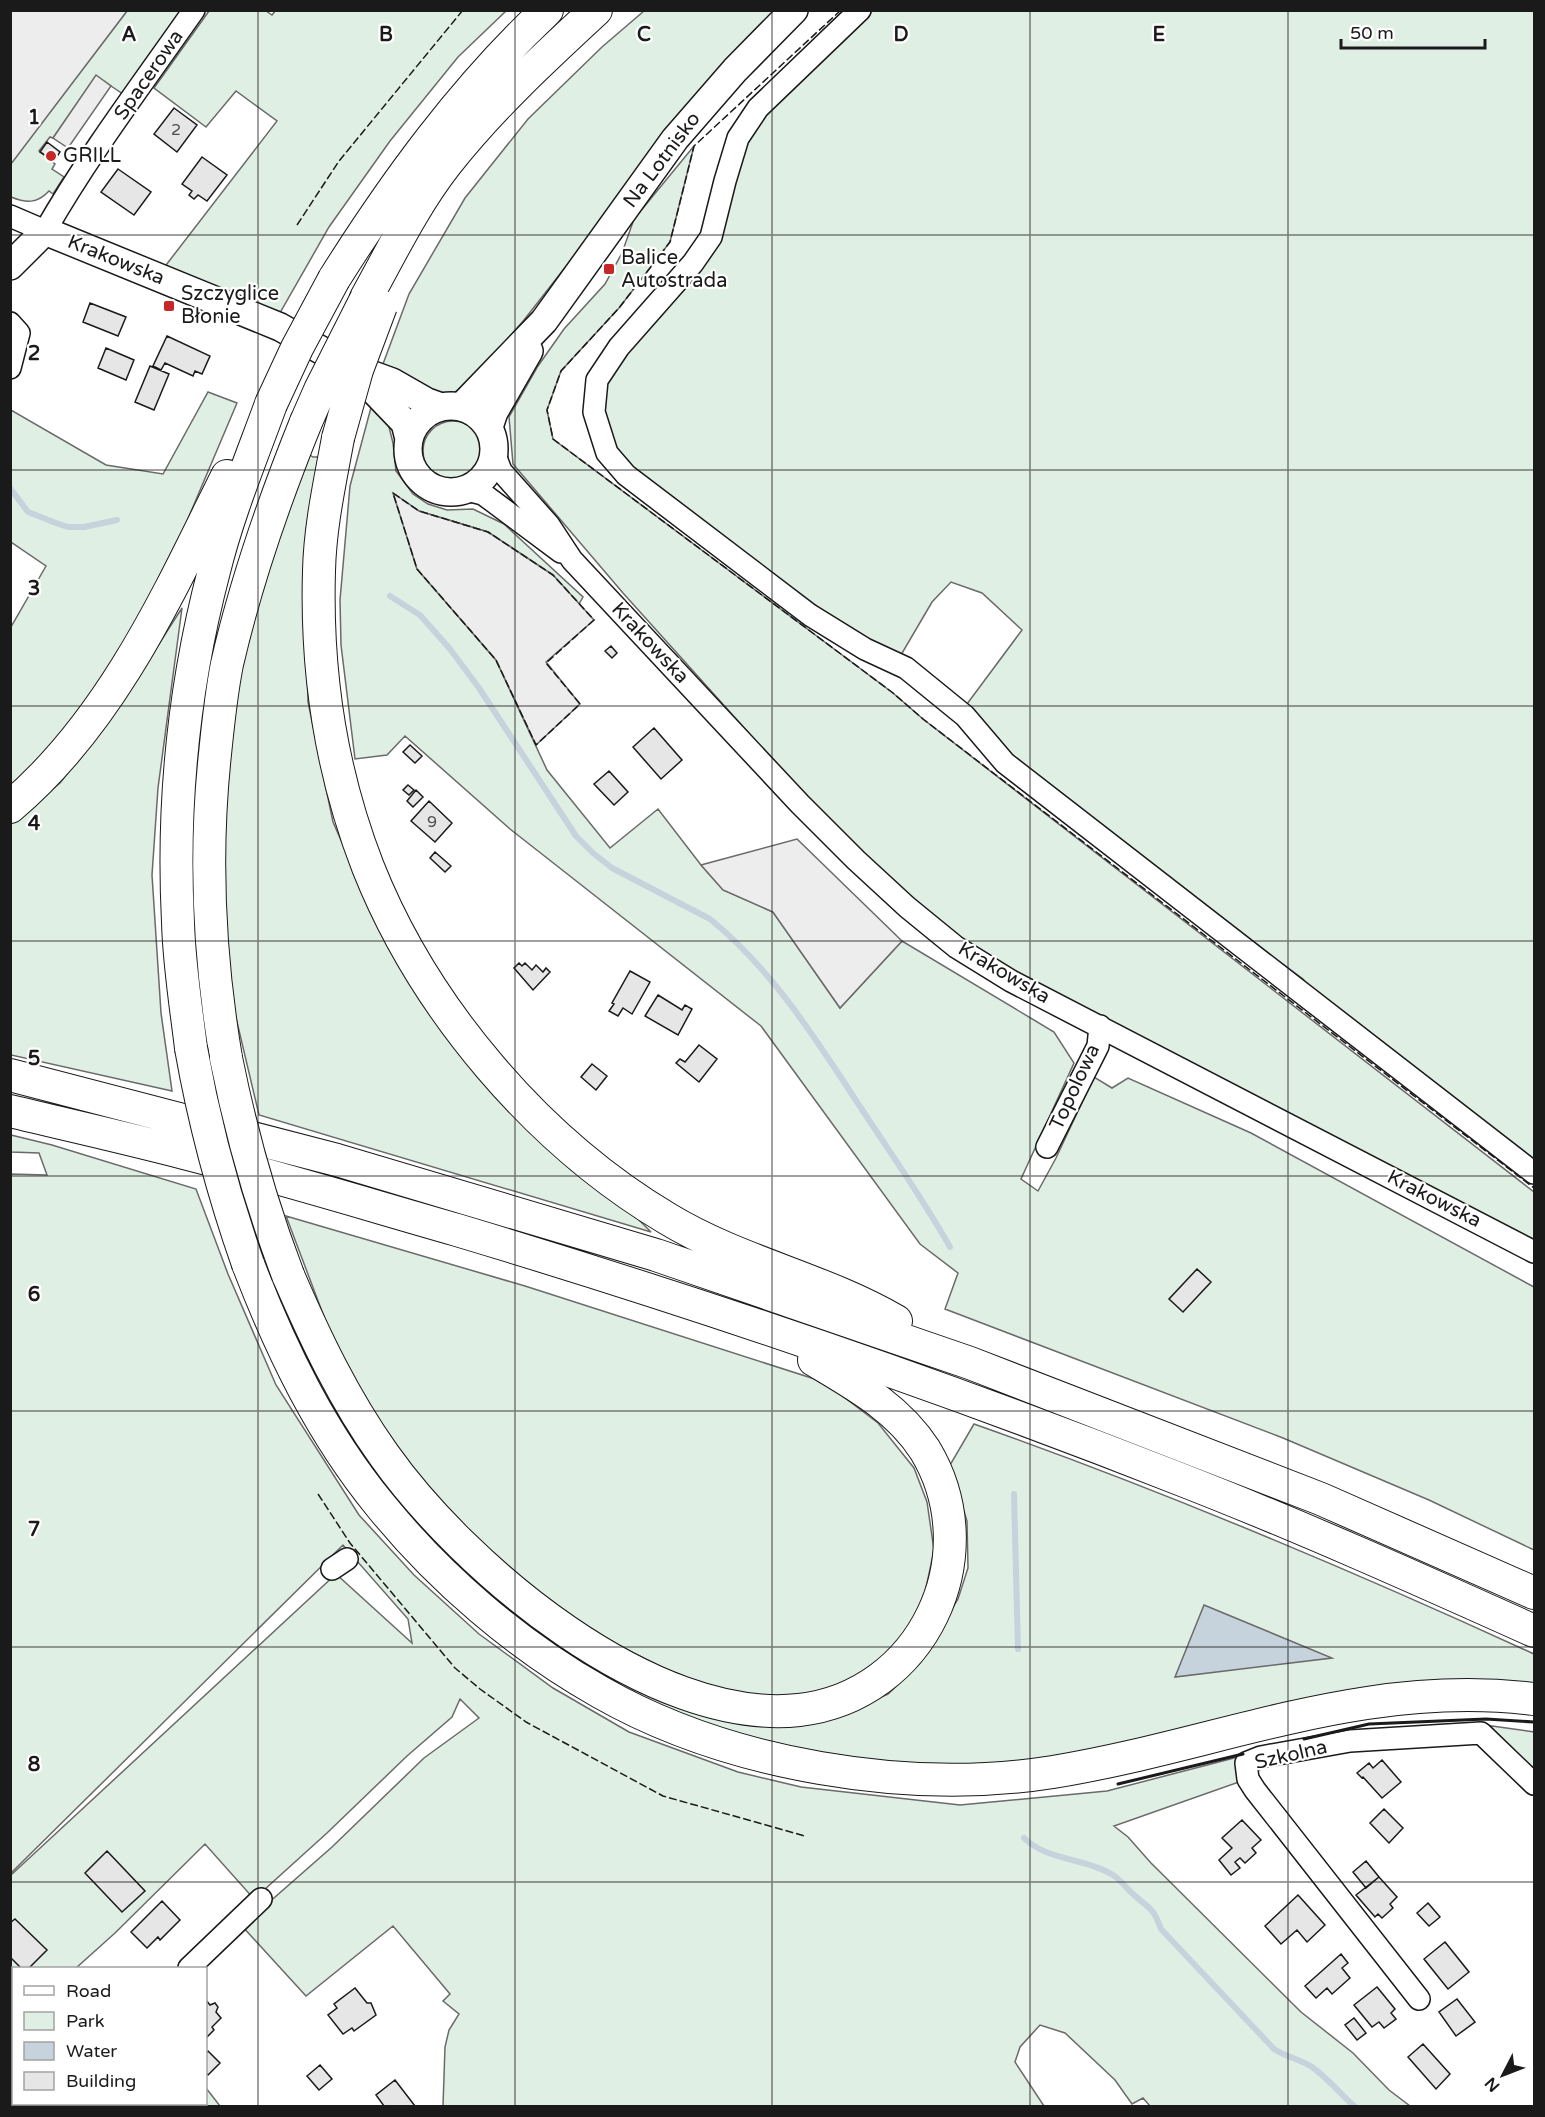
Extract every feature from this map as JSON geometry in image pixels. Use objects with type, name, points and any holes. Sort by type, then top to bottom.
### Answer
[{"type":"highway","points":[[547,10],[488,71],[385,200],[334,279],[302,339],[271,404],[214,568],[189,694],[181,760],[177,864],[178,923],[191,1048],[211,1146],[228,1207],[248,1264],[282,1346],[306,1395],[334,1443],[380,1506],[439,1569],[509,1631],[574,1677],[627,1706],[690,1732],[724,1744],[793,1762],[870,1775],[951,1780],[994,1778],[1051,1772],[1131,1757],[1245,1727],[1349,1704],[1435,1695],[1534,1699]]},
{"type":"highway","points":[[596,10],[535,69],[483,137],[427,219],[320,390],[278,490],[262,538],[227,665],[218,718],[208,835],[214,971],[226,1058],[246,1148],[260,1197],[288,1275],[308,1321],[342,1390],[386,1458],[431,1512],[501,1581],[555,1624],[586,1644],[653,1680],[709,1700],[733,1706],[781,1711],[802,1709],[845,1699],[863,1690],[897,1664],[914,1646],[942,1594],[950,1554],[947,1514],[943,1492],[935,1470],[924,1450],[901,1420],[861,1387],[752,1323]]},
{"type":"highway","points":[[374,302],[338,438],[327,496],[319,567],[320,650],[325,702],[344,793],[369,867],[409,950],[452,1019],[499,1078],[534,1114],[597,1170],[636,1199],[670,1221],[707,1239],[866,1304],[970,1363]]},
{"type":"highway","points":[[10,807],[28,792],[60,758],[113,686],[178,575],[235,460],[271,404]]},
{"type":"highway","points":[[10,1075],[337,1160],[656,1255],[970,1363],[1321,1500],[1534,1593]]},
{"type":"highway","points":[[10,1111],[186,1153],[350,1199],[634,1284],[752,1323],[978,1402],[1178,1478],[1384,1564],[1534,1631]]},
{"type":"main road","name":"Na Lotnisko","points":[[489,427],[494,412],[544,321],[675,140],[735,70],[794,10]]},
{"type":"main road","points":[[10,266],[45,231]]},
{"type":"main road","name":"Krakowska","points":[[45,231],[280,327],[351,367],[392,382],[427,402],[452,406]]},
{"type":"main road","name":"Na Lotnisko","points":[[452,406],[544,321]]},
{"type":"main road","name":"Krakowska","points":[[351,367],[405,423],[409,438]]},
{"type":"main road","points":[[452,406],[480,416],[489,427],[494,440],[495,455],[492,466],[486,476],[467,490],[452,493],[436,490],[422,482],[413,469],[408,454],[409,438],[413,428],[430,411],[452,406]]},
{"type":"street","name":"Spacerowa","points":[[45,231],[114,124],[194,10]]},
{"type":"street","points":[[860,10],[758,108],[738,138],[711,237],[693,262],[619,347],[597,380],[594,412],[607,453],[626,475],[810,615],[865,649],[906,668],[964,716],[1005,763],[1534,1173]]},
{"type":"street","name":"Krakowska","points":[[10,216],[45,231]]},
{"type":"street","points":[[10,323],[19,333],[10,368]]},
{"type":"street","name":"Krakowska","points":[[495,455],[501,471],[549,525],[572,560],[800,804],[907,907],[956,947],[1002,976],[1534,1252]]},
{"type":"street","name":"Krakowska","points":[[467,490],[483,494],[572,560]]},
{"type":"street","name":"Topolowa","points":[[1047,1147],[1098,1046],[1100,1026]]},
{"type":"street","name":"Szkolna","points":[[1419,1998],[1255,1790],[1248,1779],[1246,1763],[1261,1757],[1350,1741],[1481,1733],[1534,1784]]},
{"type":"street","points":[[190,1967],[261,1899]]},
{"type":"green space","points":[[276,10],[506,11],[458,57],[390,141],[329,227],[277,318],[163,269],[277,121],[236,91],[206,127],[154,88],[209,11],[266,11],[272,15]]},
{"type":"green space","points":[[127,11],[181,11],[123,94],[96,76],[53,138],[50,137],[39,151],[55,164],[52,169],[64,177],[53,194],[49,191],[31,201],[11,197],[10,164]]},
{"type":"green space","points":[[644,11],[778,11],[639,173],[524,320],[467,386],[445,397],[426,393],[383,364],[409,294],[465,198],[528,119],[602,47]]},
{"type":"green space","points":[[872,11],[1534,11],[1534,1165],[1317,997],[1303,979],[1078,814],[1009,752],[967,704],[1022,630],[982,593],[951,582],[932,602],[901,655],[842,628],[744,559],[616,453],[605,417],[606,375],[661,316],[715,246],[746,139],[769,107]]},
{"type":"green space","points":[[694,146],[670,242],[619,308],[561,371],[547,410],[553,439],[893,693],[923,719],[1534,1192],[1534,1240],[1022,975],[965,942],[888,881],[826,819],[623,593],[513,464],[509,417],[538,366],[564,329],[605,284],[622,253],[634,219]]},
{"type":"green space","points":[[208,392],[237,403],[162,580],[102,680],[29,775],[11,789],[11,627],[46,566],[11,542],[11,410],[106,465],[163,474]]},
{"type":"green space","points":[[373,400],[388,423],[396,471],[413,494],[428,504],[447,510],[473,509],[504,524],[583,597],[579,604],[553,575],[488,532],[419,511],[394,494],[417,569],[496,660],[547,770],[610,848],[658,809],[723,890],[773,912],[840,1008],[902,941],[1054,1032],[1074,1063],[1021,1179],[1038,1191],[1094,1077],[1112,1088],[1128,1078],[1251,1133],[1534,1287],[1534,1550],[1429,1500],[1283,1438],[945,1309],[958,1273],[920,1244],[761,1026],[510,829],[405,736],[387,755],[355,759],[341,645],[340,600],[350,486]]},
{"type":"green space","points":[[453,421],[474,430],[483,451],[474,472],[453,481],[432,472],[423,451],[432,430]]},
{"type":"green space","points":[[303,450],[313,457],[319,457],[305,596],[308,702],[333,822],[372,911],[495,1094],[571,1170],[639,1220],[651,1232],[259,1115],[229,988],[217,845],[230,713],[264,563]]},
{"type":"green space","points":[[182,608],[158,788],[152,875],[161,1013],[172,1091],[11,1055],[11,824],[60,783],[117,709]]},
{"type":"green space","points":[[11,1135],[52,1145],[196,1189],[228,1274],[276,1385],[359,1515],[414,1575],[479,1634],[553,1688],[629,1732],[738,1772],[801,1787],[960,1805],[1107,1791],[1238,1757],[1239,1782],[1114,1826],[1128,1837],[1151,1863],[1301,2012],[1353,2053],[1389,2090],[1410,2106],[1150,2106],[1143,2098],[1132,2104],[1115,2080],[1065,2033],[1040,2025],[1020,2047],[1015,2062],[1044,2106],[443,2106],[445,2047],[449,2030],[459,2014],[443,2001],[450,1994],[393,1926],[306,1996],[242,1926],[332,1847],[424,1758],[479,1718],[460,1699],[452,1717],[254,1899],[205,1844],[77,1967],[12,1967],[11,2027],[11,1875],[336,1574],[412,1643],[408,1619],[343,1545],[11,1873],[11,1174],[47,1175],[39,1153],[11,1152]]},
{"type":"green space","points":[[286,1216],[525,1286],[824,1382],[878,1423],[914,1468],[927,1502],[934,1550],[922,1607],[902,1644],[866,1673],[813,1696],[760,1699],[699,1686],[572,1622],[428,1495],[382,1433],[340,1359]]},
{"type":"green space","points":[[274,1283],[313,1371],[356,1437],[454,1556],[521,1618],[581,1657],[835,1717],[888,1694],[919,1664],[958,1599],[968,1568],[967,1521],[950,1465],[974,1424],[1116,1476],[1257,1533],[1534,1654],[1534,1686],[1077,1756],[910,1770],[777,1751],[625,1693],[549,1648],[473,1588],[361,1460],[317,1386],[270,1284]]},
{"type":"green space","points":[[1485,1725],[1534,1732],[1534,1772]]},
{"type":"green space","points":[[207,2089],[220,2106],[82,2106],[207,2105]]},
{"type":"shaded area","points":[[10,11],[127,11],[11,164]]},
{"type":"shaded area","points":[[96,75],[111,86],[68,148],[53,138]]},
{"type":"shaded area","points":[[393,493],[419,511],[488,532],[553,575],[594,620],[546,662],[580,704],[536,745],[496,660],[417,569]]},
{"type":"shaded area","points":[[797,839],[902,941],[840,1008],[773,912],[723,890],[701,865]]},
{"type":"water","points":[[1204,1605],[1332,1658],[1175,1677]]},
{"type":"building","points":[[174,108],[197,125],[177,152],[154,134]]},
{"type":"building","points":[[47,142],[60,152],[54,161],[40,152]]},
{"type":"building","points":[[202,157],[227,175],[207,201],[198,195],[194,199],[189,195],[192,191],[182,184]]},
{"type":"building","points":[[118,169],[151,192],[134,215],[101,192]]},
{"type":"building","points":[[90,303],[126,317],[118,336],[83,322]]},
{"type":"building","points":[[167,336],[210,356],[202,374],[195,371],[193,376],[165,363],[161,370],[153,366]]},
{"type":"building","points":[[106,348],[134,360],[126,380],[98,368]]},
{"type":"building","points":[[150,366],[169,374],[154,410],[135,402]]},
{"type":"building","points":[[611,646],[617,653],[612,658],[605,651]]},
{"type":"building","points":[[654,728],[682,760],[661,779],[633,747]]},
{"type":"building","points":[[410,745],[422,756],[415,763],[403,752]]},
{"type":"building","points":[[609,771],[628,792],[614,805],[594,784]]},
{"type":"building","points":[[408,785],[414,790],[409,795],[403,790]]},
{"type":"building","points":[[416,790],[423,797],[413,807],[407,801]]},
{"type":"building","points":[[429,801],[452,823],[435,842],[411,821]]},
{"type":"building","points":[[435,852],[451,866],[445,872],[430,858]]},
{"type":"building","points":[[519,963],[522,966],[525,963],[532,970],[536,965],[543,972],[546,968],[550,972],[533,990],[514,968]]},
{"type":"building","points":[[630,971],[650,982],[632,1014],[623,1008],[618,1016],[609,1011]]},
{"type":"building","points":[[658,995],[682,1010],[685,1005],[692,1009],[678,1035],[645,1016]]},
{"type":"building","points":[[699,1045],[717,1059],[699,1082],[676,1063],[680,1059],[685,1062]]},
{"type":"building","points":[[592,1064],[607,1076],[596,1090],[581,1077]]},
{"type":"building","points":[[1197,1269],[1211,1282],[1183,1312],[1169,1299]]},
{"type":"building","points":[[1382,1760],[1401,1782],[1382,1798],[1357,1773],[1369,1763],[1373,1768]]},
{"type":"building","points":[[1384,1809],[1403,1828],[1389,1843],[1370,1823]]},
{"type":"building","points":[[1242,1820],[1261,1840],[1252,1848],[1256,1853],[1245,1863],[1240,1858],[1235,1862],[1240,1868],[1231,1875],[1219,1860],[1232,1848],[1222,1838]]},
{"type":"building","points":[[107,1851],[145,1891],[122,1912],[85,1873]]},
{"type":"building","points":[[1366,1861],[1379,1877],[1366,1888],[1353,1872]]},
{"type":"building","points":[[1379,1877],[1397,1897],[1390,1904],[1393,1908],[1382,1918],[1378,1914],[1375,1917],[1356,1895]]},
{"type":"building","points":[[1298,1895],[1325,1925],[1307,1942],[1297,1930],[1281,1944],[1265,1926]]},
{"type":"building","points":[[162,1901],[180,1920],[160,1940],[158,1937],[147,1948],[131,1932]]},
{"type":"building","points":[[1428,1903],[1440,1917],[1429,1926],[1417,1913]]},
{"type":"building","points":[[15,1919],[47,1950],[30,1967],[20,1967],[10,1957],[10,1923]]},
{"type":"building","points":[[1445,1942],[1469,1972],[1448,1989],[1424,1959]]},
{"type":"building","points":[[1341,1954],[1348,1963],[1342,1968],[1350,1978],[1332,1994],[1327,1988],[1316,1998],[1305,1986]]},
{"type":"building","points":[[1377,1987],[1395,2009],[1391,2013],[1396,2019],[1384,2028],[1379,2022],[1372,2027],[1354,2005]]},
{"type":"building","points":[[355,1988],[367,2003],[371,2003],[376,2015],[354,2031],[352,2028],[343,2034],[328,2015],[337,2008],[334,2004]]},
{"type":"building","points":[[1457,1999],[1475,2022],[1456,2036],[1439,2012]]},
{"type":"building","points":[[207,2001],[210,2005],[215,2003],[218,2007],[216,2012],[221,2018],[212,2027],[214,2030],[207,2037]]},
{"type":"building","points":[[1354,2018],[1366,2033],[1357,2040],[1345,2025]]},
{"type":"building","points":[[1423,2044],[1450,2074],[1436,2089],[1408,2057]]},
{"type":"building","points":[[207,2052],[220,2063],[208,2075],[207,2074]]},
{"type":"building","points":[[320,2065],[332,2079],[319,2090],[307,2076]]},
{"type":"building","points":[[12,2078],[12,2105],[42,2106],[10,2106]]},
{"type":"building","points":[[395,2080],[415,2106],[384,2106],[376,2095]]},
{"type":"waterway","points":[[10,488],[28,512],[68,527],[84,527],[117,520]]},
{"type":"waterway","points":[[390,596],[420,615],[450,649],[479,688],[576,836],[612,868],[710,919],[733,939],[774,984],[828,1057],[950,1247]]},
{"type":"waterway","points":[[1014,1494],[1018,1649]]},
{"type":"waterway","points":[[1024,1838],[1044,1851],[1091,1865],[1116,1877],[1150,1909],[1161,1929],[1274,2049],[1312,2067],[1354,2106]]},
{"type":"fence","points":[[297,225],[339,161],[463,10]]},
{"type":"fence","points":[[841,10],[694,146],[670,242],[619,308],[561,371],[547,410],[553,439],[893,693],[923,719],[1534,1188]]},
{"type":"fence","points":[[393,493],[419,511],[488,532],[553,575],[594,620],[546,663],[580,704],[536,745],[496,660],[417,569],[393,493]]},
{"type":"fence","points":[[318,1494],[350,1543],[455,1668],[526,1722],[663,1796],[805,1836]]},
{"type":"wall","points":[[1304,1739],[1369,1724],[1486,1719],[1534,1722]]},
{"type":"wall","points":[[1118,1784],[1243,1754]]},
{"type":"place","name":"GRILL","points":[[51,156]]},
{"type":"place","name":"Balice Autostrada","points":[[609,269]]},
{"type":"place","name":"Szczyglice Błonie","points":[[169,306]]}]
